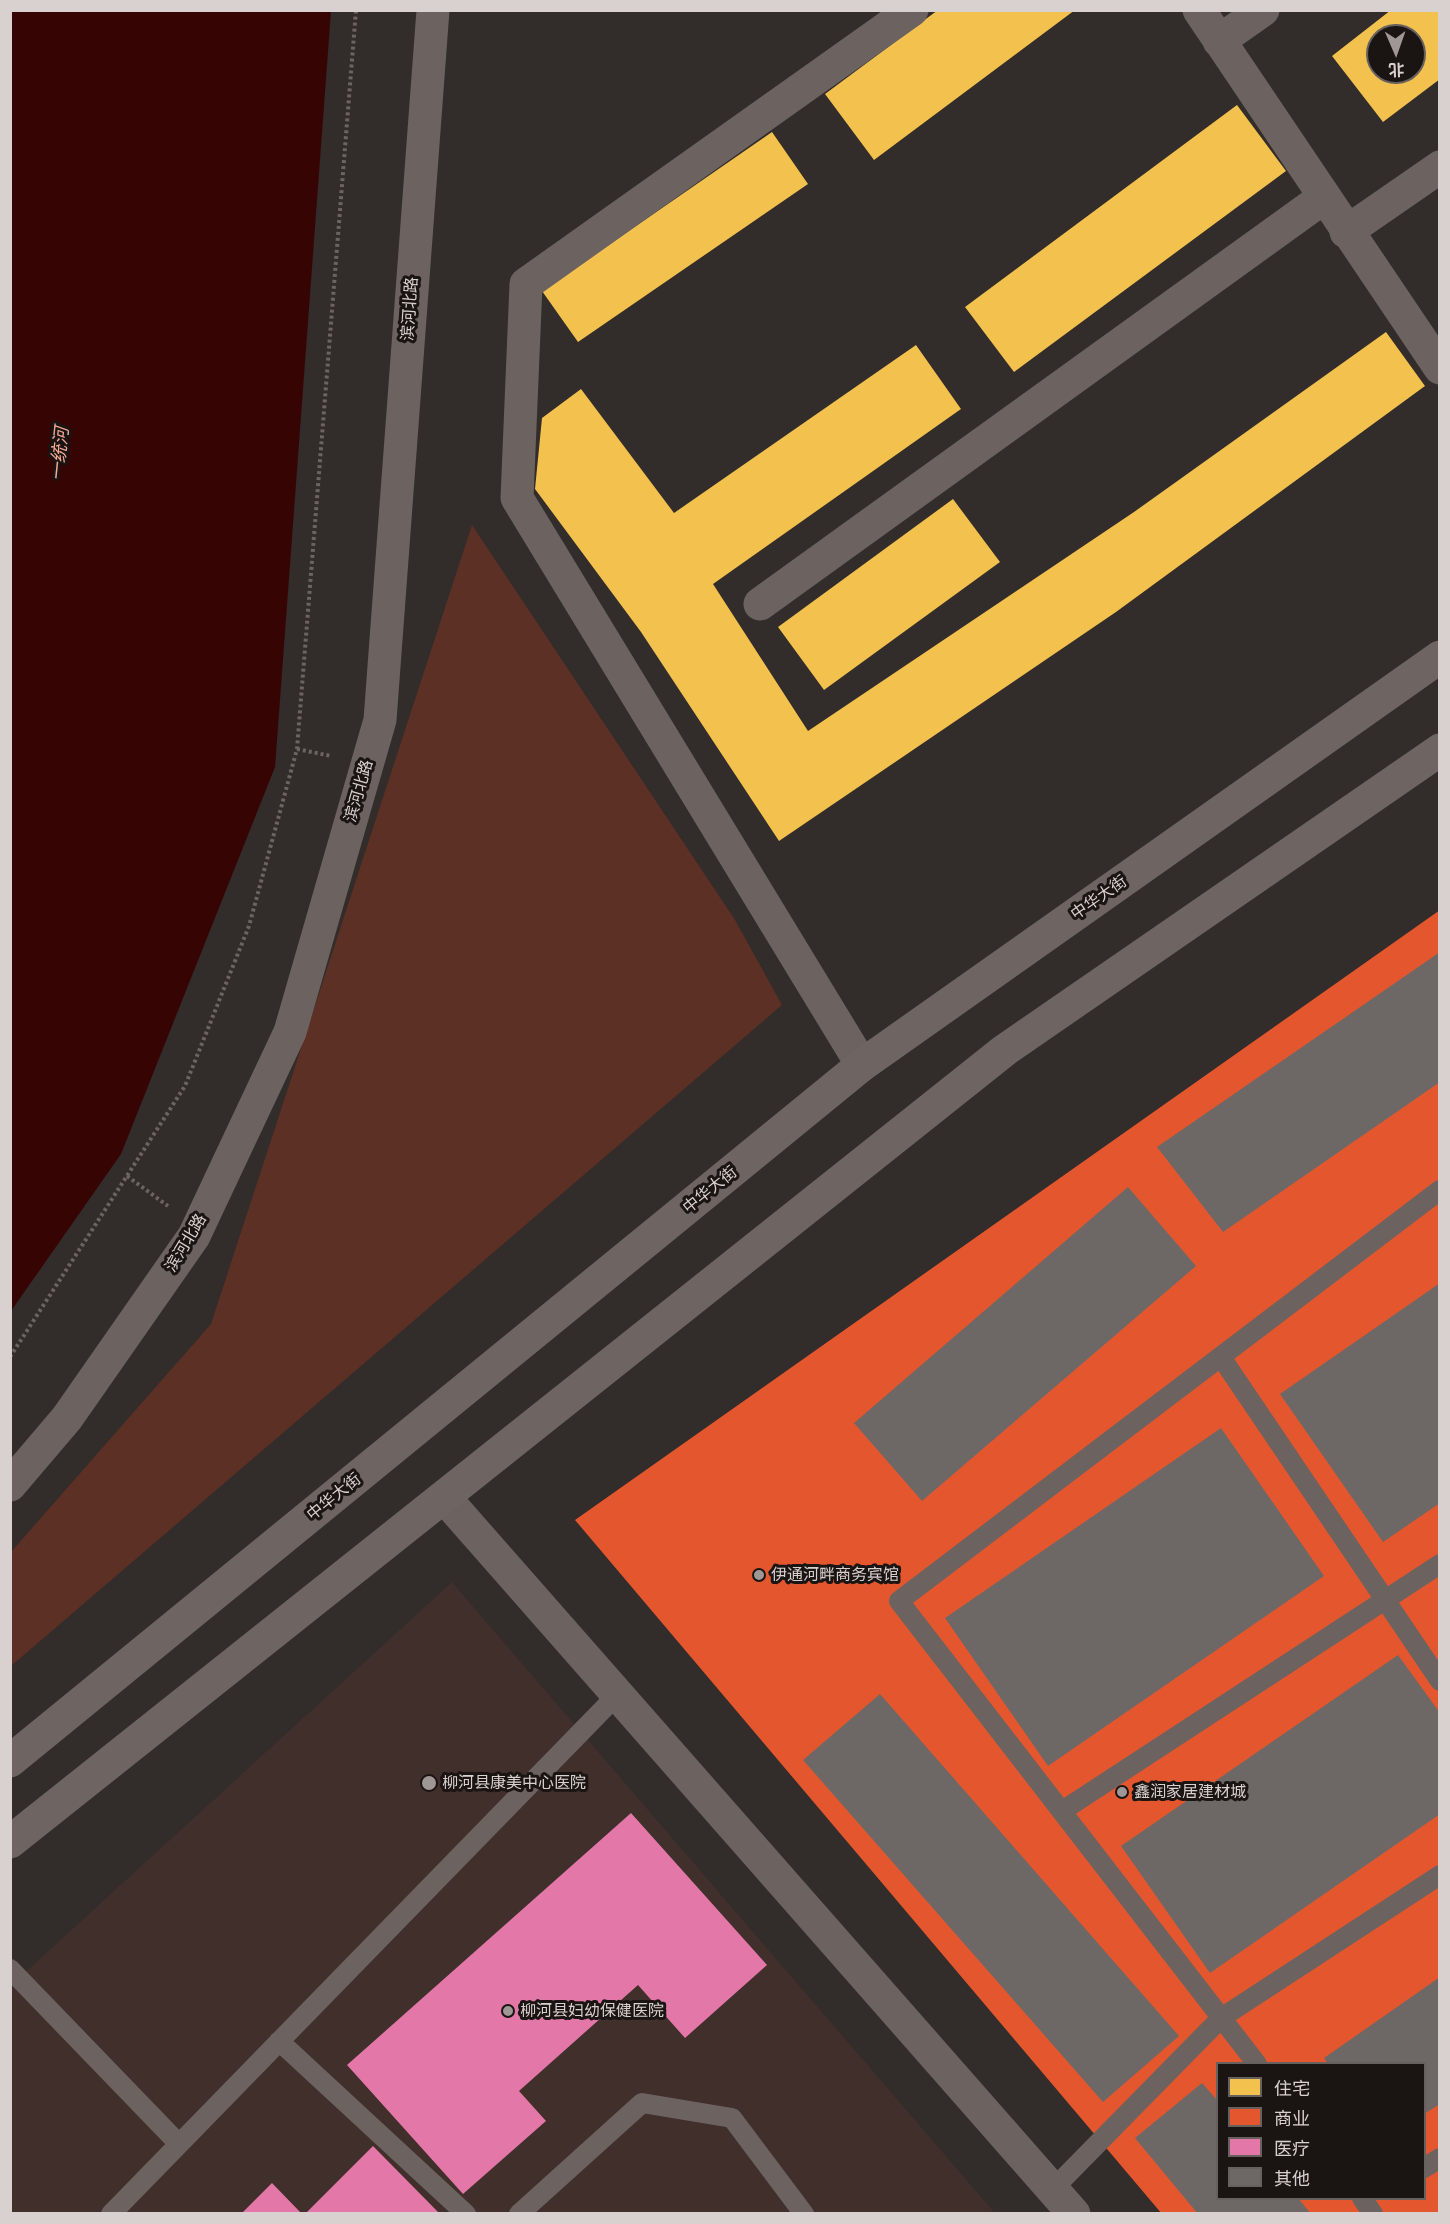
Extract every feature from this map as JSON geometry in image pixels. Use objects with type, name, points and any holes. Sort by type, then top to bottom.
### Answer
[{"type":"main road","name":"中华大街","points":[[10,1761],[862,1065],[1440,657]]},
{"type":"main road","points":[[10,1842],[1005,1050],[1440,750]]},
{"type":"street","name":"滨河北路","points":[[10,1485],[67,1418],[194,1236],[290,1032],[380,720],[433,10]]},
{"type":"street","points":[[862,1065],[518,498],[526,284],[912,10]]},
{"type":"street","points":[[1198,10],[1440,368]]},
{"type":"street","points":[[1219,41],[1263,10]]},
{"type":"street","points":[[1346,232],[1440,167]]},
{"type":"street","points":[[760,604],[1323,198]]},
{"type":"street","points":[[444,1497],[1074,2214]]},
{"type":"lane","points":[[1255,2062],[899,1601],[1440,1190]]},
{"type":"lane","points":[[1221,1357],[1440,1681]]},
{"type":"lane","points":[[1062,1811],[1440,1564]]},
{"type":"lane","points":[[111,2214],[618,1694]]},
{"type":"lane","points":[[1053,2189],[1221,2018],[1440,1875]]},
{"type":"lane","points":[[10,1969],[179,2144]]},
{"type":"lane","points":[[279,2041],[466,2214]]},
{"type":"lane","points":[[519,2214],[642,2103],[732,2118],[804,2214]]},
{"type":"lane","points":[[1426,2167],[1440,2158]]},
{"type":"path","points":[[10,1358],[184,1086],[249,926],[297,749],[356,10]]},
{"type":"path","points":[[297,749],[340,758]]},
{"type":"path","points":[[127,1176],[171,1209]]},
{"type":"shaded area","points":[[472,525],[735,920],[782,1005],[11,1666],[11,1552],[211,1324]]},
{"type":"shaded area","name":"柳河县康美中心医院","points":[[452,1582],[995,2213],[11,2214],[11,1985]]},
{"type":"water","name":"一统河","points":[[11,10],[331,11],[275,767],[121,1154],[11,1311]]},
{"type":"building: 住宅","points":[[938,10],[1075,10],[874,160],[825,94]]},
{"type":"building: 住宅","points":[[1391,10],[1440,10],[1440,79],[1383,122],[1332,56],[1366,29],[1366,84],[1426,84],[1426,24],[1373,24]]},
{"type":"building: 住宅","points":[[1237,105],[1286,171],[1014,372],[965,307]]},
{"type":"building: 住宅","points":[[772,132],[808,184],[578,342],[542,291]]},
{"type":"building: 住宅","points":[[1386,332],[1425,386],[1116,612],[779,841],[641,632],[535,489],[542,418],[581,389],[674,513],[916,345],[961,409],[713,584],[808,731],[1134,512]]},
{"type":"building: 住宅","points":[[953,499],[1000,562],[824,690],[778,627]]},
{"type":"building: 住宅","name":"伊通河畔商务宾馆","points":[[817,1416],[870,1499],[826,1561],[883,1638],[866,1670],[793,1724],[680,1589],[692,1501]]},
{"type":"building: 商业","name":"鑫润家居建材城","points":[[1440,910],[1440,2214],[1162,2214],[575,1520]]},
{"type":"building: 医疗","name":"柳河县妇幼保健医院","points":[[631,1813],[767,1965],[685,2038],[638,1985],[519,2091],[546,2121],[463,2194],[347,2065]]},
{"type":"building: 医疗","points":[[373,2146],[440,2214],[305,2214]]},
{"type":"building: 医疗","points":[[272,2183],[302,2214],[241,2214]]},
{"type":"building: 其他","points":[[1440,952],[1440,1082],[1223,1232],[1157,1147]]},
{"type":"building: 其他","points":[[1128,1187],[1196,1266],[922,1501],[854,1423]]},
{"type":"building: 其他","points":[[1440,1283],[1440,1503],[1383,1542],[1280,1394]]},
{"type":"building: 其他","points":[[1221,1428],[1324,1576],[1048,1766],[945,1618]]},
{"type":"building: 其他","points":[[1398,1655],[1440,1713],[1440,1814],[1210,1973],[1121,1846]]},
{"type":"building: 其他","points":[[880,1694],[1179,2036],[1103,2102],[803,1760]]},
{"type":"building: 其他","points":[[1440,1977],[1440,2104],[1426,2113],[1426,2062],[1327,2062],[1324,2058]]},
{"type":"building: 其他","points":[[1202,2083],[1216,2099],[1216,2200],[1300,2200],[1311,2214],[1198,2214],[1135,2138]]},
{"type":"place","name":"伊通河畔商务宾馆","points":[[759,1575]]},
{"type":"place","name":"柳河县康美中心医院","points":[[429,1783]]},
{"type":"place","name":"鑫润家居建材城","points":[[1122,1792]]},
{"type":"place","name":"柳河县妇幼保健医院","points":[[508,2011]]}]
